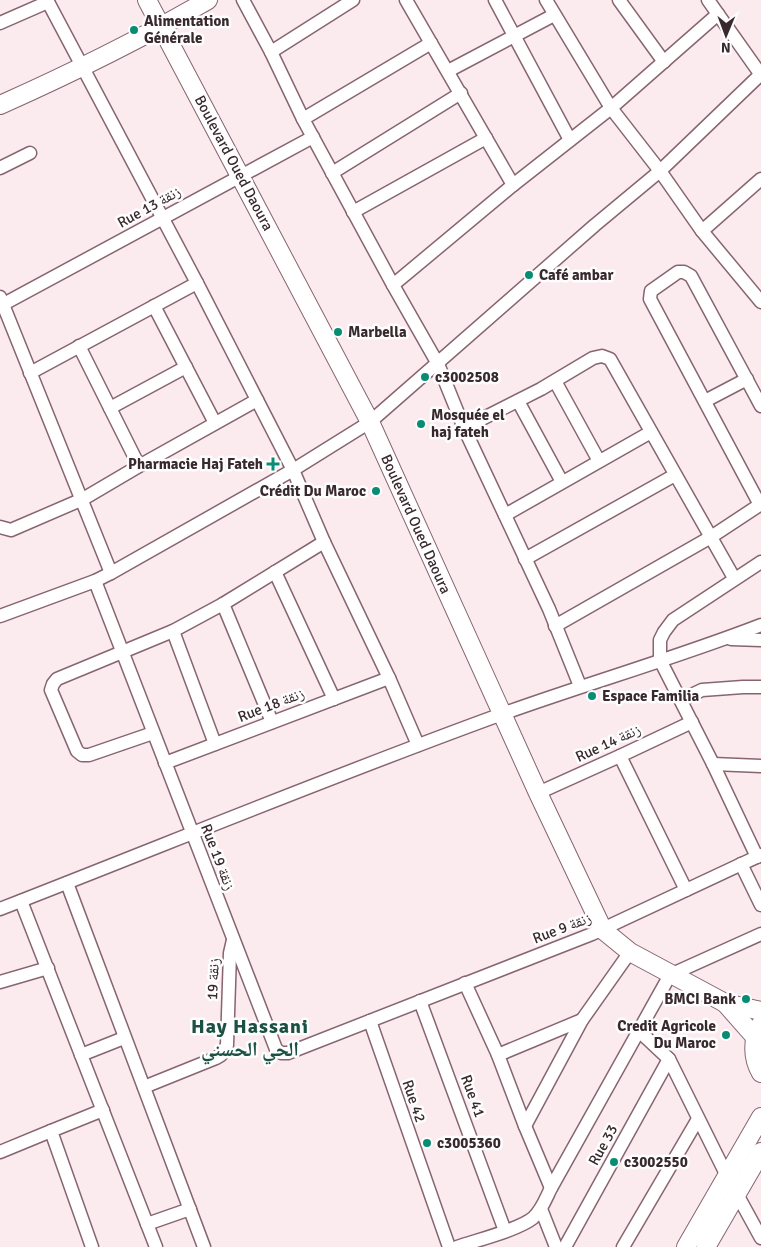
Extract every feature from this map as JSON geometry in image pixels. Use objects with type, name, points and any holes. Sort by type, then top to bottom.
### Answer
[{"type":"street","name":"Boulevard Oued Daoura","points":[[147,0],[370,422],[538,793],[603,930],[630,952],[725,1003],[758,1030]]},
{"type":"street","points":[[0,105],[82,68],[162,27],[208,0]]},
{"type":"street","points":[[243,0],[271,52],[303,119],[438,364],[464,428],[525,559],[580,686]]},
{"type":"street","points":[[271,52],[353,0]]},
{"type":"street","points":[[406,0],[513,185]]},
{"type":"street","points":[[495,0],[570,140]]},
{"type":"street","points":[[546,0],[611,108],[660,171],[702,231],[761,302]]},
{"type":"street","points":[[620,0],[664,62]]},
{"type":"street","points":[[0,616],[95,581],[111,573],[293,470],[370,422],[595,225],[660,171],[761,75],[708,0]]},
{"type":"street","points":[[0,23],[48,1],[293,470],[324,542],[389,678],[418,745]]},
{"type":"street","points":[[393,285],[513,185],[611,108],[718,14]]},
{"type":"street","points":[[448,71],[514,34],[554,15]]},
{"type":"street","points":[[303,119],[431,43]]},
{"type":"street","points":[[332,173],[460,93]]},
{"type":"street","name":"Rue 13 زنقة","points":[[1,302],[313,137]]},
{"type":"street","points":[[353,212],[486,138]]},
{"type":"street","points":[[0,168],[30,153]]},
{"type":"street","points":[[702,231],[761,179]]},
{"type":"street","points":[[555,626],[710,537],[761,505],[650,299],[651,291],[678,272],[684,272],[691,276],[761,406]]},
{"type":"street","points":[[30,373],[197,283]]},
{"type":"street","points":[[1,302],[83,499],[111,573]]},
{"type":"street","points":[[154,306],[216,423]]},
{"type":"street","points":[[79,346],[139,466]]},
{"type":"street","points":[[464,428],[555,381],[592,358],[602,356],[610,359],[734,578]]},
{"type":"street","points":[[110,408],[186,367]]},
{"type":"street","points":[[705,401],[746,379]]},
{"type":"street","points":[[555,381],[600,461]]},
{"type":"street","points":[[0,527],[11,530],[83,499],[257,400]]},
{"type":"street","points":[[518,400],[562,482]]},
{"type":"street","points":[[505,515],[651,432]]},
{"type":"street","points":[[525,559],[675,475]]},
{"type":"street","points":[[153,733],[89,756],[82,755],[77,751],[51,690],[53,684],[57,679],[173,630],[224,604],[324,542]]},
{"type":"street","points":[[759,856],[660,660],[660,640],[673,620],[761,562]]},
{"type":"street","points":[[275,572],[334,699]]},
{"type":"street","name":"Rue 19 زنقة","points":[[95,581],[278,1052],[288,1053],[370,1020]]},
{"type":"street","points":[[224,604],[272,722]]},
{"type":"street","points":[[0,909],[418,745],[580,686],[726,639],[761,625]]},
{"type":"street","points":[[173,630],[215,744]]},
{"type":"street","points":[[726,639],[761,640]]},
{"type":"street","name":"Rue 18 زنقة","points":[[165,763],[389,678]]},
{"type":"street","points":[[681,700],[702,690],[761,687]]},
{"type":"street","name":"Rue 14 زنقة","points":[[538,793],[692,722]]},
{"type":"street","points":[[620,756],[686,890]]},
{"type":"street","points":[[713,764],[761,766]]},
{"type":"street","name":"Rue 9 زنقة","points":[[370,1020],[603,930],[759,856]]},
{"type":"street","points":[[741,864],[761,905]]},
{"type":"street","points":[[67,883],[204,1247]]},
{"type":"street","points":[[21,901],[156,1247]]},
{"type":"street","points":[[457,1247],[505,1231],[533,1218],[541,1209],[670,975],[761,934]]},
{"type":"street","name":"19 زنقة","points":[[144,1087],[216,1058],[225,1050],[227,1045],[230,954],[233,940]]},
{"type":"street","points":[[525,1126],[582,1020],[630,952]]},
{"type":"street","points":[[0,982],[48,968]]},
{"type":"street","points":[[465,982],[498,1055],[551,1188]]},
{"type":"street","name":"Rue 41","points":[[420,1001],[505,1231]]},
{"type":"street","name":"Boulevard Oued Daoura","points":[[725,1003],[761,1011]]},
{"type":"street","name":"Rue 42","points":[[370,1020],[449,1247]]},
{"type":"street","points":[[498,1055],[582,1020]]},
{"type":"street","points":[[638,1030],[669,1059],[727,1176],[761,1238]]},
{"type":"street","points":[[758,1030],[754,1052],[761,1073]]},
{"type":"street","points":[[82,1055],[124,1038]]},
{"type":"street","name":"Rue 33","points":[[564,1247],[669,1059]]},
{"type":"street","points":[[0,1152],[103,1110]]},
{"type":"street","points":[[686,1247],[761,1117]]},
{"type":"street","points":[[623,1247],[698,1119]]},
{"type":"street","points":[[52,1131],[92,1247]]},
{"type":"street","points":[[706,1247],[761,1152]]},
{"type":"street","points":[[147,1224],[190,1209]]},
{"type":"street","points":[[541,1209],[556,1247]]},
{"type":"place","name":"Alimentation Générale","points":[[134,30]]},
{"type":"place","name":"Café ambar","points":[[529,275]]},
{"type":"place","name":"Marbella","points":[[338,332]]},
{"type":"place","name":"c3002508","points":[[425,377]]},
{"type":"place","name":"Mosquée el haj fateh","points":[[421,424]]},
{"type":"place","name":"Pharmacie Haj Fateh","points":[[273,464]]},
{"type":"place","name":"Crédit Du Maroc","points":[[376,491]]},
{"type":"place","name":"Espace Familia","points":[[592,696]]},
{"type":"place","name":"BMCI Bank","points":[[746,999]]},
{"type":"place","name":"Credit Agricole Du Maroc","points":[[726,1035]]},
{"type":"place","name":"c3005360","points":[[427,1143]]},
{"type":"place","name":"c3002550","points":[[614,1162]]},
{"type":"district","name":"Hay Hassani الحي الحسني","points":[[250,1038]]}]
